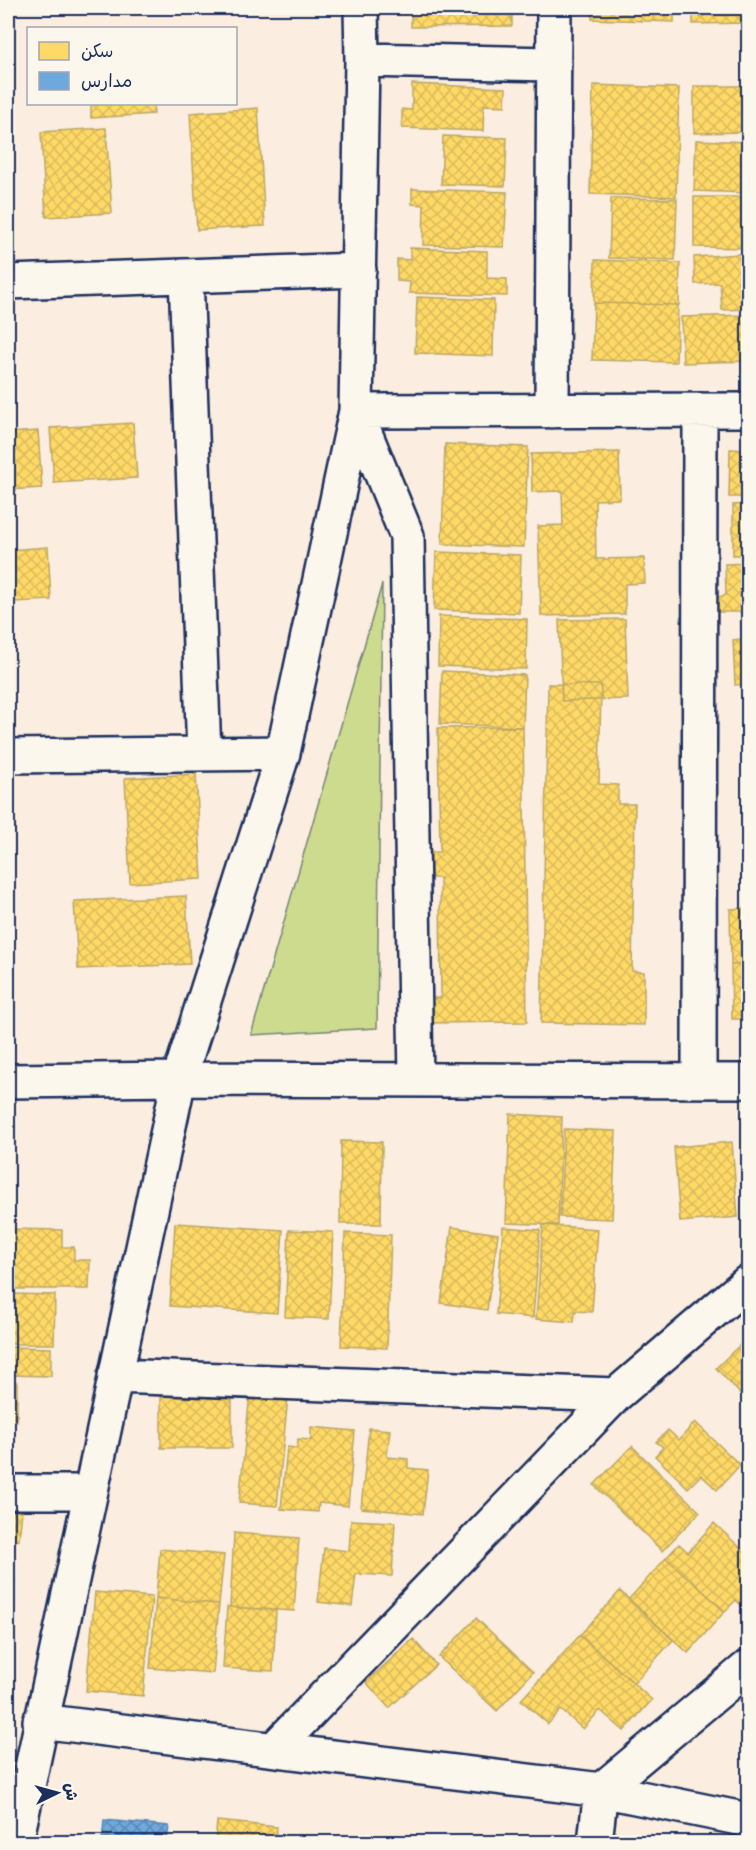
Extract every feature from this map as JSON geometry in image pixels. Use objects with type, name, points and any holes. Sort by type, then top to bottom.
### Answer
[{"type":"street","points":[[16,1842],[40,1721],[179,1079],[283,753],[356,411],[361,8]]},
{"type":"street","points":[[552,411],[554,8]]},
{"type":"street","points":[[362,60],[554,64]]},
{"type":"street","points":[[8,282],[359,270]]},
{"type":"street","points":[[186,276],[204,754]]},
{"type":"street","points":[[699,1081],[700,410]]},
{"type":"street","points":[[356,411],[748,411]]},
{"type":"street","points":[[356,411],[407,536],[416,1080]]},
{"type":"street","points":[[8,756],[283,753]]},
{"type":"street","points":[[8,1081],[179,1079],[748,1081]]},
{"type":"street","points":[[274,1749],[616,1395],[748,1282]]},
{"type":"street","points":[[115,1376],[616,1395]]},
{"type":"street","points":[[8,1492],[90,1492]]},
{"type":"street","points":[[595,1842],[601,1790],[748,1667]]},
{"type":"street","points":[[40,1721],[601,1790],[748,1820]]},
{"type":"green space","points":[[382,584],[377,1028],[251,1035]]},
{"type":"building: سكن","points":[[411,8],[512,8],[512,26],[411,27]]},
{"type":"building: سكن","points":[[592,8],[674,8],[674,22],[592,19]]},
{"type":"building: سكن","points":[[693,8],[748,8],[748,23],[693,24]]},
{"type":"building: سكن","points":[[412,84],[506,88],[505,106],[484,105],[483,131],[402,128],[402,109],[412,110]]},
{"type":"building: سكن","points":[[593,85],[679,88],[676,197],[590,194]]},
{"type":"building: سكن","points":[[694,86],[748,86],[748,132],[694,133]]},
{"type":"building: سكن","points":[[91,105],[153,105],[154,114],[91,118]]},
{"type":"building: سكن","points":[[258,108],[265,226],[197,230],[190,113]]},
{"type":"building: سكن","points":[[106,128],[112,213],[46,217],[41,132]]},
{"type":"building: سكن","points":[[443,136],[507,138],[505,186],[441,184]]},
{"type":"building: سكن","points":[[696,140],[748,142],[748,193],[694,191]]},
{"type":"building: سكن","points":[[412,189],[507,192],[504,247],[423,245],[424,205],[412,204]]},
{"type":"building: سكن","points":[[694,197],[748,197],[748,248],[694,247]]},
{"type":"building: سكن","points":[[611,198],[677,199],[675,260],[609,258]]},
{"type":"building: سكن","points":[[410,248],[487,251],[487,278],[507,279],[507,296],[409,293],[410,282],[397,281],[397,259],[410,260]]},
{"type":"building: سكن","points":[[740,254],[741,275],[748,274],[748,309],[722,310],[720,283],[695,284],[694,257]]},
{"type":"building: سكن","points":[[595,260],[680,263],[679,305],[594,303]]},
{"type":"building: سكن","points":[[417,297],[494,300],[493,356],[415,353]]},
{"type":"building: سكن","points":[[594,303],[678,305],[676,362],[592,360]]},
{"type":"building: سكن","points":[[748,315],[748,361],[683,363],[681,317]]},
{"type":"building: سكن","points":[[133,423],[137,478],[54,483],[50,428]]},
{"type":"building: سكن","points":[[38,431],[42,488],[8,490],[8,433]]},
{"type":"building: سكن","points":[[445,444],[528,447],[524,547],[442,544]]},
{"type":"building: سكن","points":[[730,449],[748,450],[748,497],[729,497]]},
{"type":"building: سكن","points":[[619,452],[620,499],[595,500],[596,559],[644,558],[645,583],[625,584],[625,614],[541,616],[538,526],[563,525],[562,491],[532,492],[531,454]]},
{"type":"building: سكن","points":[[748,504],[748,555],[733,555],[733,505]]},
{"type":"building: سكن","points":[[48,547],[51,600],[14,602],[12,570],[8,571],[8,550]]},
{"type":"building: سكن","points":[[436,552],[521,555],[519,613],[434,610]]},
{"type":"building: سكن","points":[[748,563],[748,612],[714,612],[714,598],[726,595],[725,564]]},
{"type":"building: سكن","points":[[439,616],[527,619],[526,669],[438,666]]},
{"type":"building: سكن","points":[[625,619],[628,699],[562,701],[559,620]]},
{"type":"building: سكن","points":[[741,622],[748,622],[748,684],[735,685],[733,640],[742,639]]},
{"type":"building: سكن","points":[[442,671],[525,675],[523,727],[440,724]]},
{"type":"building: سكن","points":[[548,684],[601,685],[599,784],[618,785],[618,804],[635,804],[632,971],[644,972],[644,1025],[541,1023]]},
{"type":"building: سكن","points":[[523,727],[527,1022],[430,1023],[429,998],[441,998],[440,878],[431,878],[431,852],[440,852],[438,728]]},
{"type":"building: سكن","points":[[196,774],[202,879],[130,883],[125,778]]},
{"type":"building: سكن","points":[[746,801],[748,801],[748,849],[746,849]]},
{"type":"building: سكن","points":[[746,849],[748,849],[748,907],[746,907]]},
{"type":"building: سكن","points":[[186,896],[190,964],[78,969],[74,901]]},
{"type":"building: سكن","points":[[748,908],[748,964],[731,965],[730,909]]},
{"type":"building: سكن","points":[[748,964],[748,1019],[732,1019],[731,965]]},
{"type":"building: سكن","points":[[510,1114],[562,1117],[558,1225],[506,1223]]},
{"type":"building: سكن","points":[[564,1129],[616,1131],[612,1219],[560,1217]]},
{"type":"building: سكن","points":[[341,1141],[382,1142],[381,1224],[340,1224]]},
{"type":"building: سكن","points":[[732,1142],[738,1217],[680,1222],[674,1147]]},
{"type":"building: سكن","points":[[175,1223],[283,1230],[277,1313],[170,1306]]},
{"type":"building: سكن","points":[[543,1225],[598,1229],[592,1312],[575,1311],[574,1322],[536,1319]]},
{"type":"building: سكن","points":[[452,1227],[498,1234],[487,1310],[441,1303]]},
{"type":"building: سكن","points":[[503,1227],[540,1230],[533,1318],[496,1314]]},
{"type":"building: سكن","points":[[8,1229],[62,1230],[62,1247],[74,1247],[74,1260],[90,1260],[89,1289],[8,1289]]},
{"type":"building: سكن","points":[[289,1230],[333,1232],[329,1319],[285,1317]]},
{"type":"building: سكن","points":[[345,1233],[391,1235],[387,1348],[341,1346]]},
{"type":"building: سكن","points":[[8,1294],[55,1295],[54,1344],[8,1344]]},
{"type":"building: سكن","points":[[748,1337],[748,1402],[716,1368]]},
{"type":"building: سكن","points":[[8,1347],[51,1348],[51,1376],[8,1375]]},
{"type":"building: سكن","points":[[8,1382],[17,1382],[17,1421],[8,1421]]},
{"type":"building: سكن","points":[[250,1393],[288,1397],[277,1506],[239,1503]]},
{"type":"building: سكن","points":[[161,1394],[232,1395],[232,1448],[161,1448]]},
{"type":"building: سكن","points":[[695,1422],[740,1465],[717,1490],[701,1475],[688,1488],[655,1456],[663,1447],[656,1442],[668,1430],[679,1440]]},
{"type":"building: سكن","points":[[311,1427],[355,1431],[348,1506],[319,1503],[318,1512],[281,1509],[287,1447],[297,1448],[298,1439],[311,1440]]},
{"type":"building: سكن","points":[[369,1428],[390,1430],[387,1457],[408,1459],[408,1468],[428,1470],[423,1514],[361,1508]]},
{"type":"building: سكن","points":[[632,1446],[700,1512],[662,1551],[594,1485]]},
{"type":"building: سكن","points":[[8,1511],[22,1511],[19,1540],[8,1542]]},
{"type":"building: سكن","points":[[351,1520],[395,1522],[392,1576],[356,1574],[352,1606],[318,1602],[324,1548],[349,1551]]},
{"type":"building: سكن","points":[[714,1523],[748,1555],[748,1601],[743,1607],[736,1600],[725,1611],[666,1558],[679,1544],[688,1552]]},
{"type":"building: سكن","points":[[234,1533],[299,1538],[294,1611],[230,1607]]},
{"type":"building: سكن","points":[[160,1549],[224,1555],[219,1604],[156,1598]]},
{"type":"building: سكن","points":[[666,1558],[725,1611],[688,1653],[629,1599]]},
{"type":"building: سكن","points":[[15,1581],[13,1595],[8,1595],[8,1582]]},
{"type":"building: سكن","points":[[620,1591],[673,1640],[634,1683],[580,1635]]},
{"type":"building: سكن","points":[[95,1592],[152,1597],[143,1696],[86,1691]]},
{"type":"building: سكن","points":[[156,1598],[219,1604],[213,1673],[150,1668]]},
{"type":"building: سكن","points":[[8,1604],[12,1604],[8,1648]]},
{"type":"building: سكن","points":[[227,1607],[276,1610],[273,1671],[223,1668]]},
{"type":"building: سكن","points":[[476,1618],[533,1672],[497,1711],[439,1657]]},
{"type":"building: سكن","points":[[580,1635],[652,1700],[624,1731],[600,1710],[583,1729],[561,1710],[548,1724],[521,1700]]},
{"type":"building: سكن","points":[[413,1639],[436,1665],[389,1708],[366,1682]]},
{"type":"building: سكن","points":[[217,1821],[277,1827],[275,1842],[215,1842]]},
{"type":"building: سكن","points":[[479,1835],[538,1842],[478,1842]]},
{"type":"building: مدارس","points":[[104,1820],[169,1826],[167,1842],[102,1842]]}]
